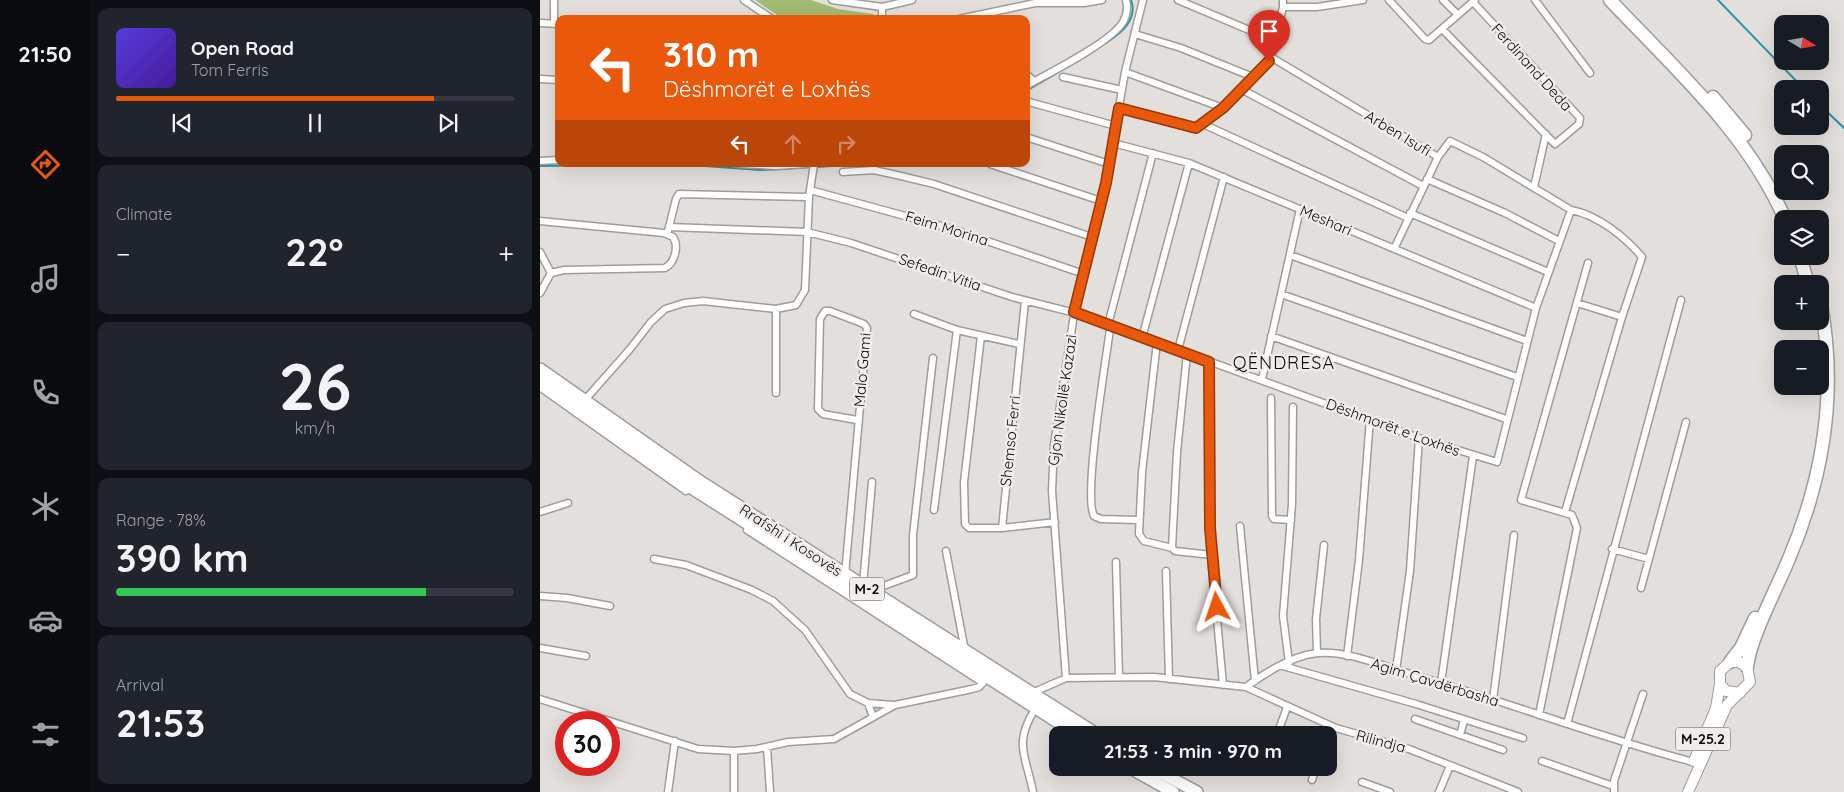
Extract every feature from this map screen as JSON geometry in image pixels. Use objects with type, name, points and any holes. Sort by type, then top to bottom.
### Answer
[{"type":"highway","points":[[1610,0],[1740,142],[1764,176],[1781,210]]},
{"type":"highway","points":[[1622,0],[1731,117],[1770,171],[1790,210]]},
{"type":"highway","points":[[1747,667],[1755,641],[1810,504],[1822,456],[1827,413],[1828,381],[1824,330]]},
{"type":"highway","name":"Rrafshi i Kosovës","points":[[540,369],[686,472],[845,576],[1083,726]]},
{"type":"highway","name":"Rrafshi i Kosovës","points":[[540,381],[698,493],[985,680],[1063,726]]},
{"type":"highway","points":[[1730,662],[1738,654],[1754,621],[1794,526],[1806,492],[1818,428],[1819,395]]},
{"type":"highway","points":[[1144,776],[1173,792]]},
{"type":"highway","points":[[1167,776],[1197,792]]},
{"type":"main road","points":[[1730,662],[1740,662],[1747,667]]},
{"type":"main road","name":"M-25.2","points":[[1682,792],[1716,708],[1720,671],[1730,662]]},
{"type":"main road","name":"M-25.2","points":[[1688,792],[1730,701],[1750,682],[1747,667]]},
{"type":"main road","points":[[1720,684],[1730,693],[1740,693]]},
{"type":"street","points":[[554,0],[556,15]]},
{"type":"street","points":[[744,0],[762,15]]},
{"type":"street","points":[[832,0],[882,7],[912,0]]},
{"type":"street","points":[[978,15],[1035,3],[1084,3],[1102,0]]},
{"type":"street","points":[[1030,84],[1096,44],[1120,26],[1126,16],[1126,0]]},
{"type":"street","name":"Gjon Nikollë Kazazi","points":[[1066,678],[1052,462],[1074,312],[1082,273],[1102,201],[1125,72],[1143,0]]},
{"type":"street","points":[[1178,0],[1275,41]]},
{"type":"street","points":[[1274,0],[1283,4],[1317,7],[1363,0]]},
{"type":"street","points":[[1388,0],[1425,39],[1431,40],[1474,1]]},
{"type":"street","points":[[1443,0],[1458,15]]},
{"type":"street","points":[[1535,0],[1590,73]]},
{"type":"street","name":"Ferdinand Deda","points":[[1474,1],[1581,120],[1579,124],[1555,144],[1546,134]]},
{"type":"street","points":[[1119,108],[1194,128],[1203,124],[1223,108],[1271,57],[1283,4]]},
{"type":"street","points":[[882,7],[882,15]]},
{"type":"street","points":[[540,24],[555,24]]},
{"type":"street","points":[[1443,30],[1546,134],[1534,187]]},
{"type":"street","points":[[1134,34],[1181,48],[1253,78]]},
{"type":"street","name":"Arben Isufi","points":[[1271,57],[1438,157],[1394,249]]},
{"type":"street","points":[[1125,72],[1223,108]]},
{"type":"street","points":[[1064,77],[1122,90]]},
{"type":"street","points":[[1030,78],[1034,81]]},
{"type":"street","points":[[540,79],[555,80]]},
{"type":"street","points":[[1241,90],[1423,186]]},
{"type":"street","points":[[1030,102],[1116,126]]},
{"type":"street","points":[[1203,124],[1409,215],[1548,272]]},
{"type":"street","points":[[1030,138],[1109,164]]},
{"type":"street","points":[[1438,157],[1448,141],[1452,141],[1571,210],[1591,217],[1614,231],[1642,257],[1622,317],[1566,512]]},
{"type":"street","name":"Meshari","points":[[1113,143],[1189,162],[1536,308]]},
{"type":"street","points":[[1138,520],[1097,518],[1092,513],[1093,462],[1110,325],[1153,153]]},
{"type":"street","points":[[540,161],[555,160]]},
{"type":"street","points":[[1142,338],[1189,162]]},
{"type":"street","points":[[584,401],[651,322],[665,309],[684,303],[703,301],[776,309],[796,305],[802,297],[808,258],[809,194],[814,167]]},
{"type":"street","points":[[999,167],[1102,201]]},
{"type":"street","points":[[843,172],[874,170],[934,184],[1092,237]]},
{"type":"street","points":[[1178,350],[1224,177]]},
{"type":"street","points":[[1426,179],[1505,213],[1559,241]]},
{"type":"street","name":"Feim Morina","points":[[669,227],[679,194],[809,194],[949,228],[1082,273]]},
{"type":"street","points":[[1262,379],[1300,209]]},
{"type":"street","name":"Dëshmorët e Loxhës","points":[[1074,312],[1209,362],[1262,379],[1419,438],[1497,462],[1506,419],[1536,308],[1571,210]]},
{"type":"street","points":[[540,221],[667,234],[675,240],[676,247],[673,262],[666,268],[578,269],[551,273]]},
{"type":"street","points":[[667,234],[669,227]]},
{"type":"street","name":"Sefedin Vitia","points":[[669,227],[807,232],[880,252],[1024,301],[1074,312]]},
{"type":"street","points":[[540,252],[551,273]]},
{"type":"street","points":[[1290,255],[1527,341]]},
{"type":"street","points":[[1540,715],[1576,536],[1575,518],[1566,512],[1521,500],[1588,262]]},
{"type":"street","points":[[540,293],[551,273]]},
{"type":"street","points":[[1281,294],[1518,377]]},
{"type":"street","points":[[1566,724],[1681,300]]},
{"type":"street","name":"Shemso Ferri","points":[[1002,528],[1024,301]]},
{"type":"street","points":[[1577,303],[1622,317]]},
{"type":"street","points":[[776,309],[776,393]]},
{"type":"street","name":"Malo Gami","points":[[845,576],[857,420],[867,328],[864,324],[828,310],[822,313],[820,319],[818,409],[823,414],[857,420]]},
{"type":"street","points":[[914,314],[957,330],[1019,344]]},
{"type":"street","points":[[934,510],[957,330]]},
{"type":"street","points":[[981,336],[964,482],[964,520],[969,528],[1002,528],[1055,522]]},
{"type":"street","points":[[1272,336],[1506,419]]},
{"type":"street","points":[[1157,342],[1138,520],[1141,539],[1172,548],[1178,552],[1212,555]]},
{"type":"street","points":[[1172,548],[1177,452],[1187,354]]},
{"type":"street","points":[[872,482],[866,589],[913,575],[912,535],[933,358]]},
{"type":"street","points":[[1209,362],[1212,555],[1223,685]]},
{"type":"street","name":"Rrafshi i Kosovës","points":[[540,388],[672,482],[985,680]]},
{"type":"street","points":[[1271,398],[1272,516],[1274,519],[1291,520]]},
{"type":"street","points":[[1293,407],[1291,520],[1283,616],[1286,664],[1523,738]]},
{"type":"street","points":[[1347,656],[1359,560],[1370,419]]},
{"type":"street","points":[[1641,588],[1686,422]]},
{"type":"street","points":[[1396,670],[1410,571],[1419,438]]},
{"type":"street","points":[[1441,683],[1473,456]]},
{"type":"street","points":[[540,512],[568,503]]},
{"type":"street","points":[[1240,526],[1255,680]]},
{"type":"street","points":[[1493,700],[1514,535]]},
{"type":"street","points":[[1317,653],[1316,619],[1324,545]]},
{"type":"street","points":[[1612,549],[1649,559]]},
{"type":"street","points":[[946,551],[966,652]]},
{"type":"street","points":[[654,559],[686,565],[752,590],[773,601],[806,630],[845,688],[856,698],[868,703],[895,705],[972,689],[985,680]]},
{"type":"street","points":[[1116,562],[1119,677]]},
{"type":"street","points":[[1166,571],[1168,679]]},
{"type":"street","points":[[540,596],[567,598],[610,606]]},
{"type":"street","points":[[540,648],[586,656]]},
{"type":"street","name":"Agim Çavdërbasha","points":[[1246,687],[1255,680],[1286,664],[1317,653],[1347,656],[1441,683],[1626,744],[1694,762]]},
{"type":"street","points":[[1031,694],[1066,678],[1119,677],[1168,679],[1246,687]]},
{"type":"street","name":"Rilindja","points":[[1246,687],[1328,725],[1409,749],[1518,792]]},
{"type":"street","points":[[1542,761],[1614,789],[1626,744],[1643,694]]},
{"type":"street","points":[[540,699],[705,751],[734,751],[766,747],[779,743],[834,739],[895,705]]},
{"type":"street","points":[[868,703],[873,717]]},
{"type":"street","points":[[1280,726],[1287,707]]},
{"type":"street","points":[[1033,792],[1021,738],[1028,720],[1035,709]]},
{"type":"street","points":[[1415,719],[1503,750]]},
{"type":"street","points":[[1460,735],[1464,720]]},
{"type":"street","points":[[668,792],[675,741]]},
{"type":"street","points":[[766,747],[770,792]]},
{"type":"street","points":[[734,751],[734,792]]},
{"type":"street","points":[[1439,792],[1450,766]]},
{"type":"street","points":[[1312,780],[1313,776]]},
{"type":"street","points":[[1362,782],[1390,792]]},
{"type":"green space","points":[[755,0],[811,0],[838,9],[873,15],[777,15]]},
{"type":"waterway","points":[[1101,46],[1120,33],[1129,22],[1133,8],[1131,0]]},
{"type":"waterway","points":[[1718,0],[1795,80]]},
{"type":"waterway","points":[[1030,89],[1059,72]]},
{"type":"waterway","points":[[1829,114],[1844,128]]},
{"type":"waterway","points":[[540,166],[555,166]]},
{"type":"waterway","points":[[718,167],[760,170],[811,167]]},
{"type":"district","name":"QËNDRESA","points":[[1284,362]]},
{"type":"route","points":[[1217,607],[1210,542],[1209,362],[1074,312],[1082,273],[1106,183],[1119,108],[1196,128],[1223,108],[1269,61]]}]
